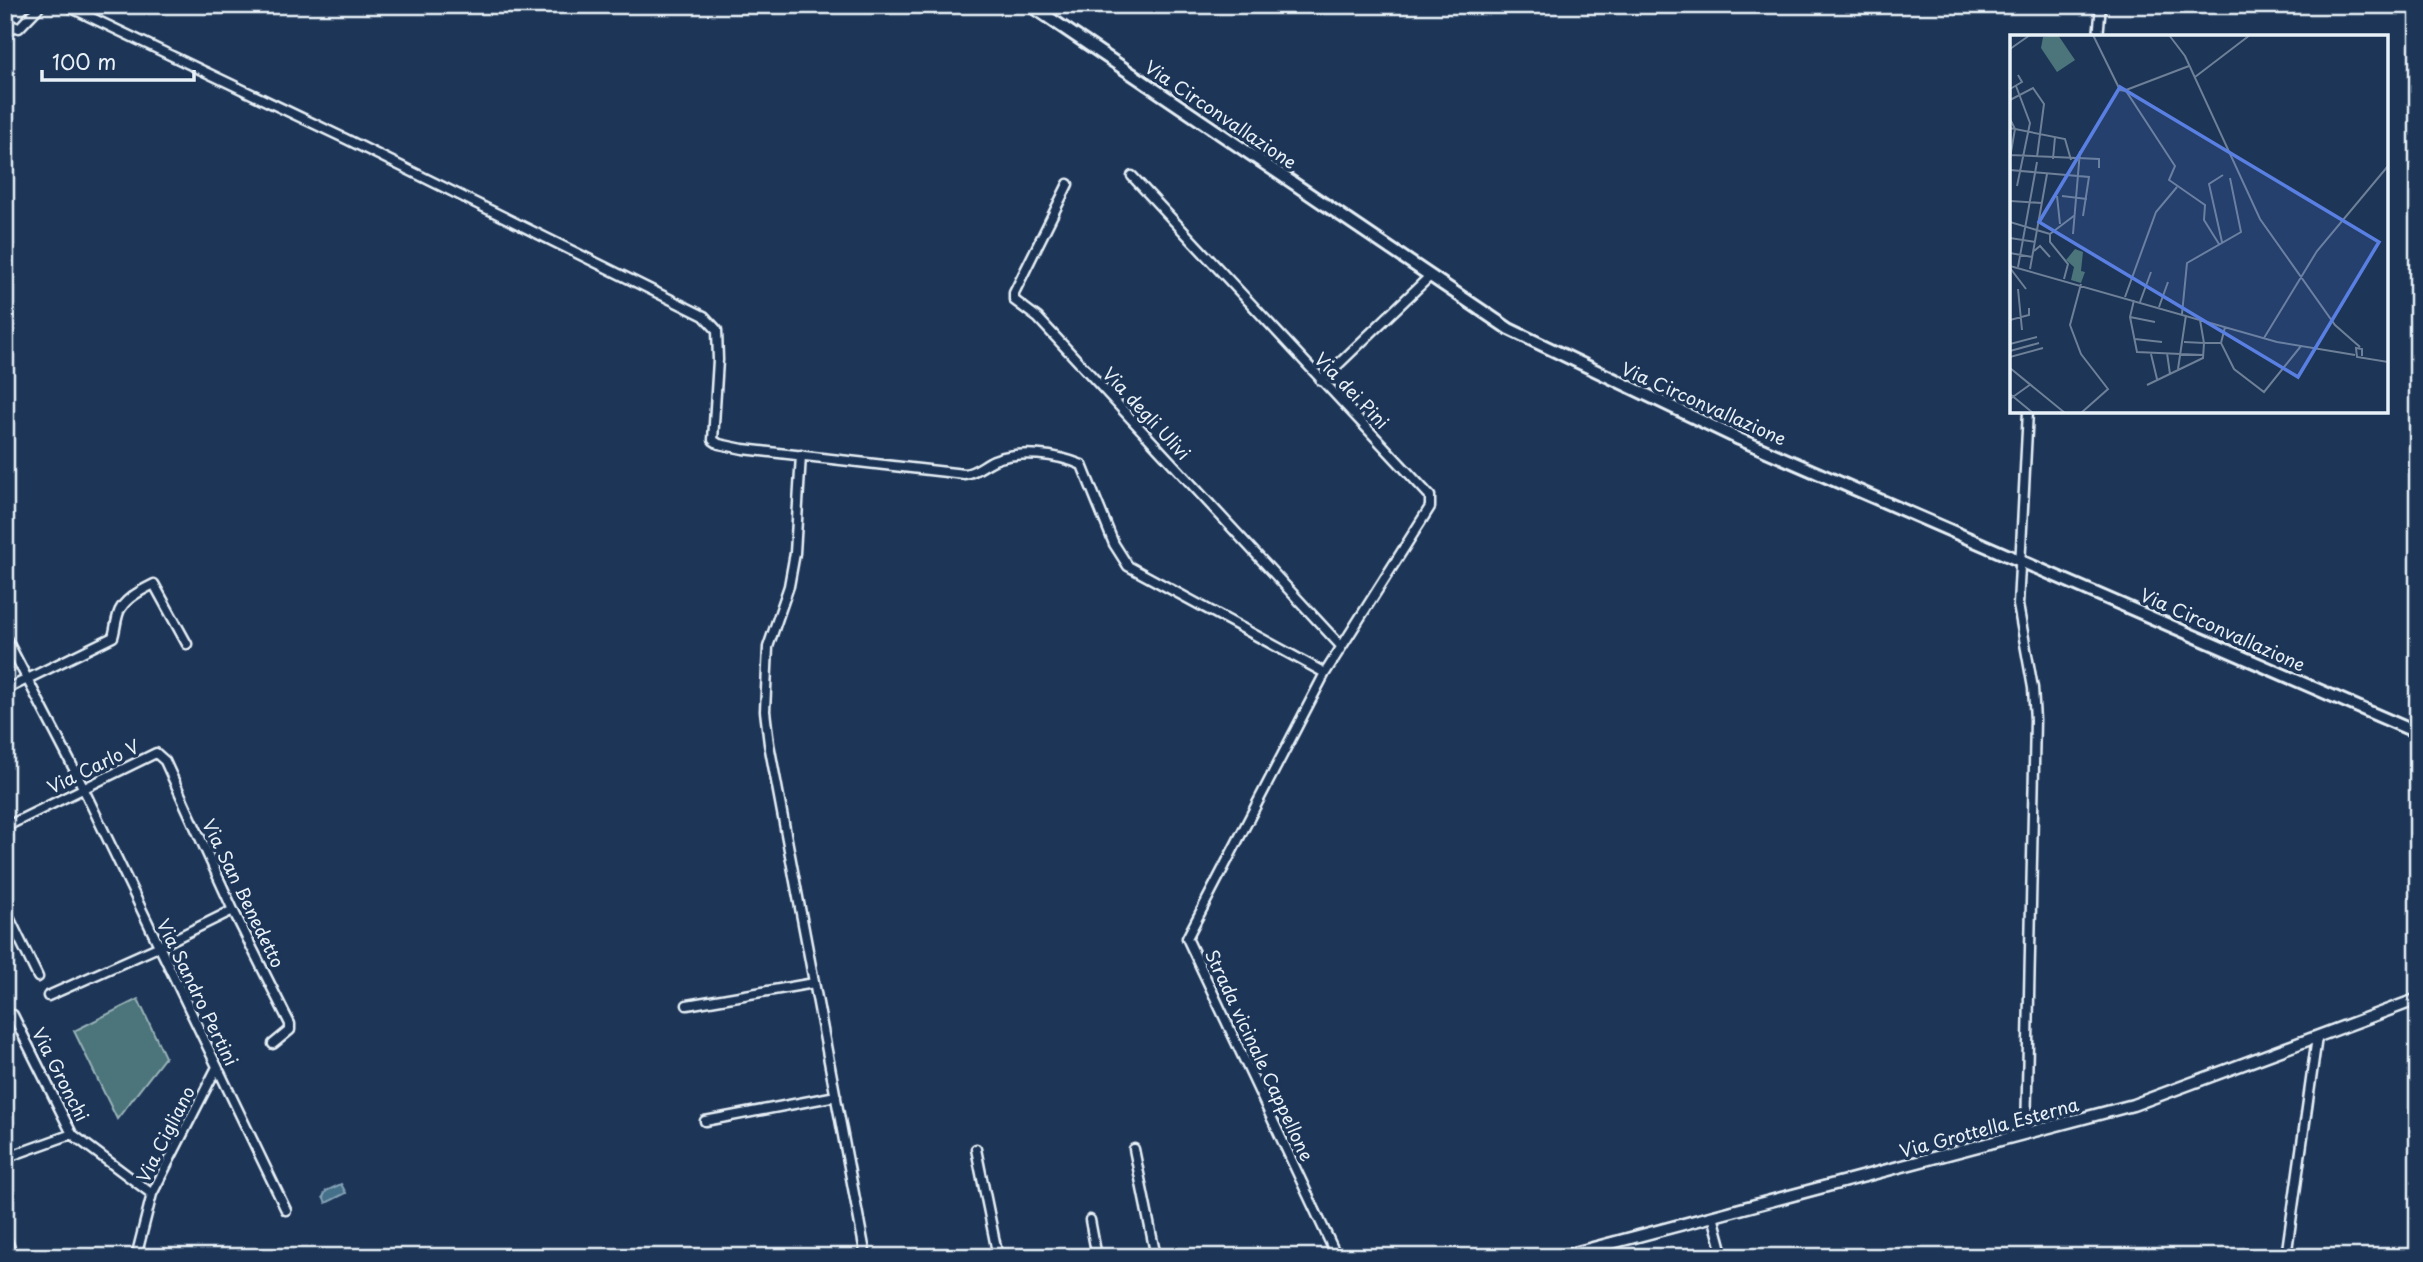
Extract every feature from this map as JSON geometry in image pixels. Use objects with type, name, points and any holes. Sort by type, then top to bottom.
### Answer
[{"type":"main road","name":"Via Circonvallazione","points":[[1030,5],[1508,330],[1739,439],[2418,733]]},
{"type":"street","points":[[5,23],[19,28],[41,5]]},
{"type":"street","points":[[65,5],[333,133],[704,316],[717,330],[713,440],[719,444],[964,474],[973,473],[1007,455],[1071,460],[1082,465],[1114,544],[1128,566],[1325,673]]},
{"type":"street","points":[[2098,35],[2102,5]]},
{"type":"street","name":"Via dei Pini","points":[[1132,176],[1430,496],[1430,508],[1341,646]]},
{"type":"street","name":"Via degli Ulivi","points":[[1068,184],[1014,293],[1014,300],[1038,318],[1341,646]]},
{"type":"street","points":[[1321,381],[1429,277]]},
{"type":"street","points":[[2026,1134],[2035,720],[2033,688],[2018,606],[2028,413]]},
{"type":"street","points":[[801,455],[795,553],[789,586],[768,647],[765,711],[866,1257]]},
{"type":"street","points":[[5,690],[113,637],[119,610],[136,593],[154,584],[187,644]]},
{"type":"street","name":"Via Sandro Pertini","points":[[5,636],[84,788],[286,1210]]},
{"type":"street","name":"Strada vicinale Cappellone","points":[[1337,1257],[1187,939],[1341,646]]},
{"type":"street","name":"Via Carlo V","points":[[5,827],[156,753]]},
{"type":"street","name":"Via San Benedetto","points":[[156,753],[165,761],[233,910],[290,1024],[290,1030],[273,1044]]},
{"type":"street","points":[[5,909],[38,977]]},
{"type":"street","points":[[48,996],[233,910]]},
{"type":"street","points":[[687,1004],[814,983]]},
{"type":"street","name":"Via Grottella Esterna","points":[[1559,1257],[2133,1105],[2418,999]]},
{"type":"street","name":"Via Gronchi","points":[[13,1015],[72,1134],[152,1194]]},
{"type":"street","points":[[2286,1257],[2317,1037]]},
{"type":"street","name":"Via Cigliano","points":[[136,1257],[152,1194],[217,1068]]},
{"type":"street","points":[[705,1121],[836,1096]]},
{"type":"street","points":[[5,1158],[72,1134]]},
{"type":"street","points":[[976,1149],[998,1257]]},
{"type":"street","points":[[1134,1149],[1157,1257]]},
{"type":"street","points":[[1713,1216],[1724,1257]]},
{"type":"street","points":[[1090,1220],[1097,1257]]},
{"type":"street","points":[[5,1235],[13,1257]]},
{"type":"green space","points":[[138,999],[165,1057],[117,1119],[74,1031]]},
{"type":"water","points":[[341,1184],[346,1193],[326,1203],[323,1197],[326,1191]]}]
